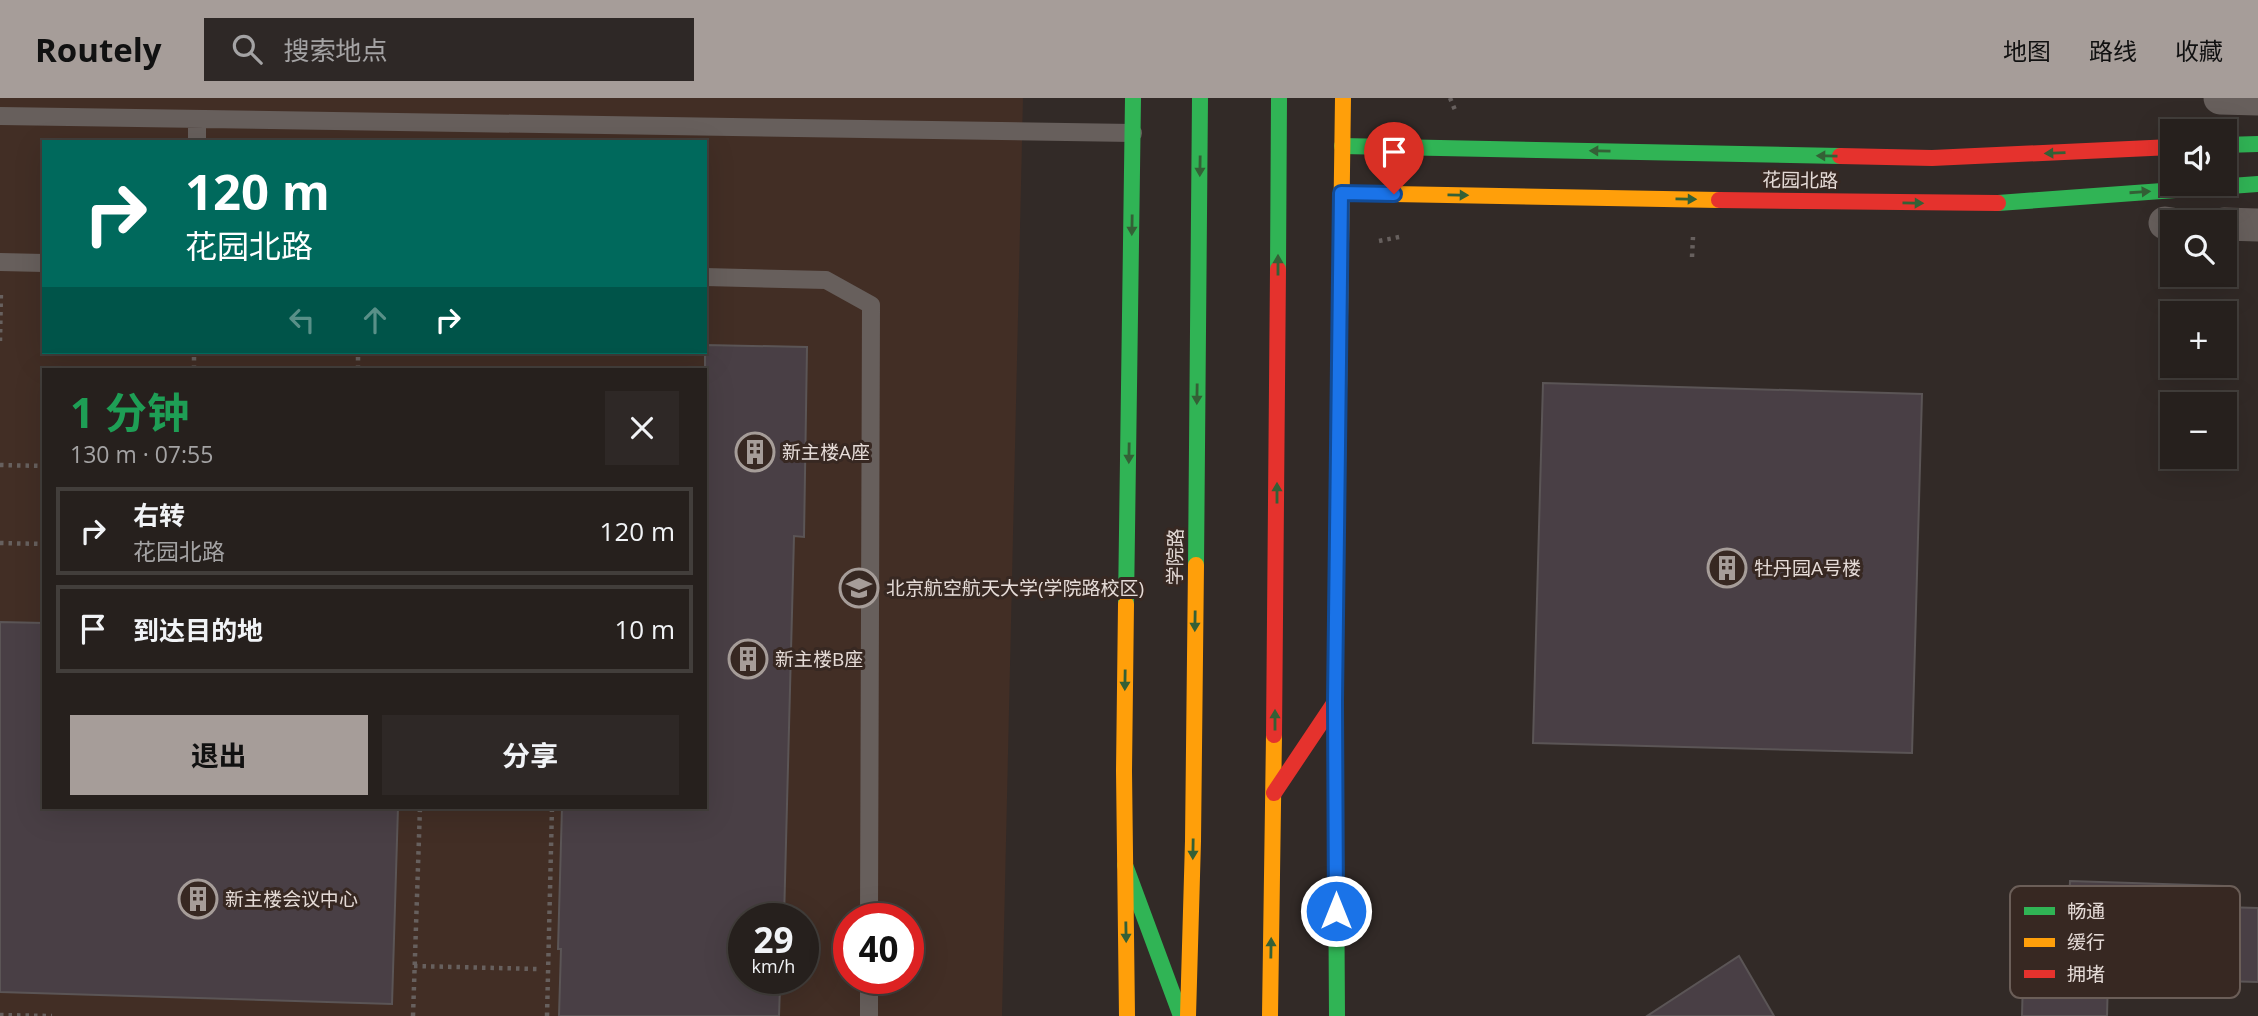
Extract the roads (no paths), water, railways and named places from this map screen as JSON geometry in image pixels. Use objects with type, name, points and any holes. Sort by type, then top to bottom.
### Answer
[{"type":"main road","points":[[1127,1016],[1124,771],[1133,98]]},
{"type":"main road","name":"学院路","points":[[1188,1016],[1193,841],[1200,98]]},
{"type":"main road","points":[[1270,1016],[1279,98]]},
{"type":"main road","points":[[1337,1016],[1335,702],[1343,98]]},
{"type":"main road","points":[[2237,145],[2258,144]]},
{"type":"main road","name":"花园北路","points":[[1342,146],[1931,158],[2160,148]]},
{"type":"main road","name":"花园北路","points":[[1341,193],[1978,204],[2258,184]]},
{"type":"main road","points":[[1274,793],[1335,702]]},
{"type":"main road","points":[[1125,865],[1181,1016]]},
{"type":"street","points":[[2220,98],[2258,99]]},
{"type":"street","points":[[2237,224],[2258,225]]},
{"type":"lane","points":[[0,116],[1133,132]]},
{"type":"lane","points":[[197,119],[197,140]]},
{"type":"lane","points":[[1,262],[42,263]]},
{"type":"lane","points":[[707,277],[826,280],[871,305],[869,903]]},
{"type":"lane","points":[[869,994],[869,1016]]},
{"type":"place","name":"新主楼A座","points":[[755,452]]},
{"type":"place","name":"牡丹园A号楼","points":[[1727,568]]},
{"type":"place","name":"北京航空航天大学(学院路校区)","points":[[859,588]]},
{"type":"place","name":"新主楼B座","points":[[748,659]]},
{"type":"place","name":"新主楼会议中心","points":[[198,899]]}]
